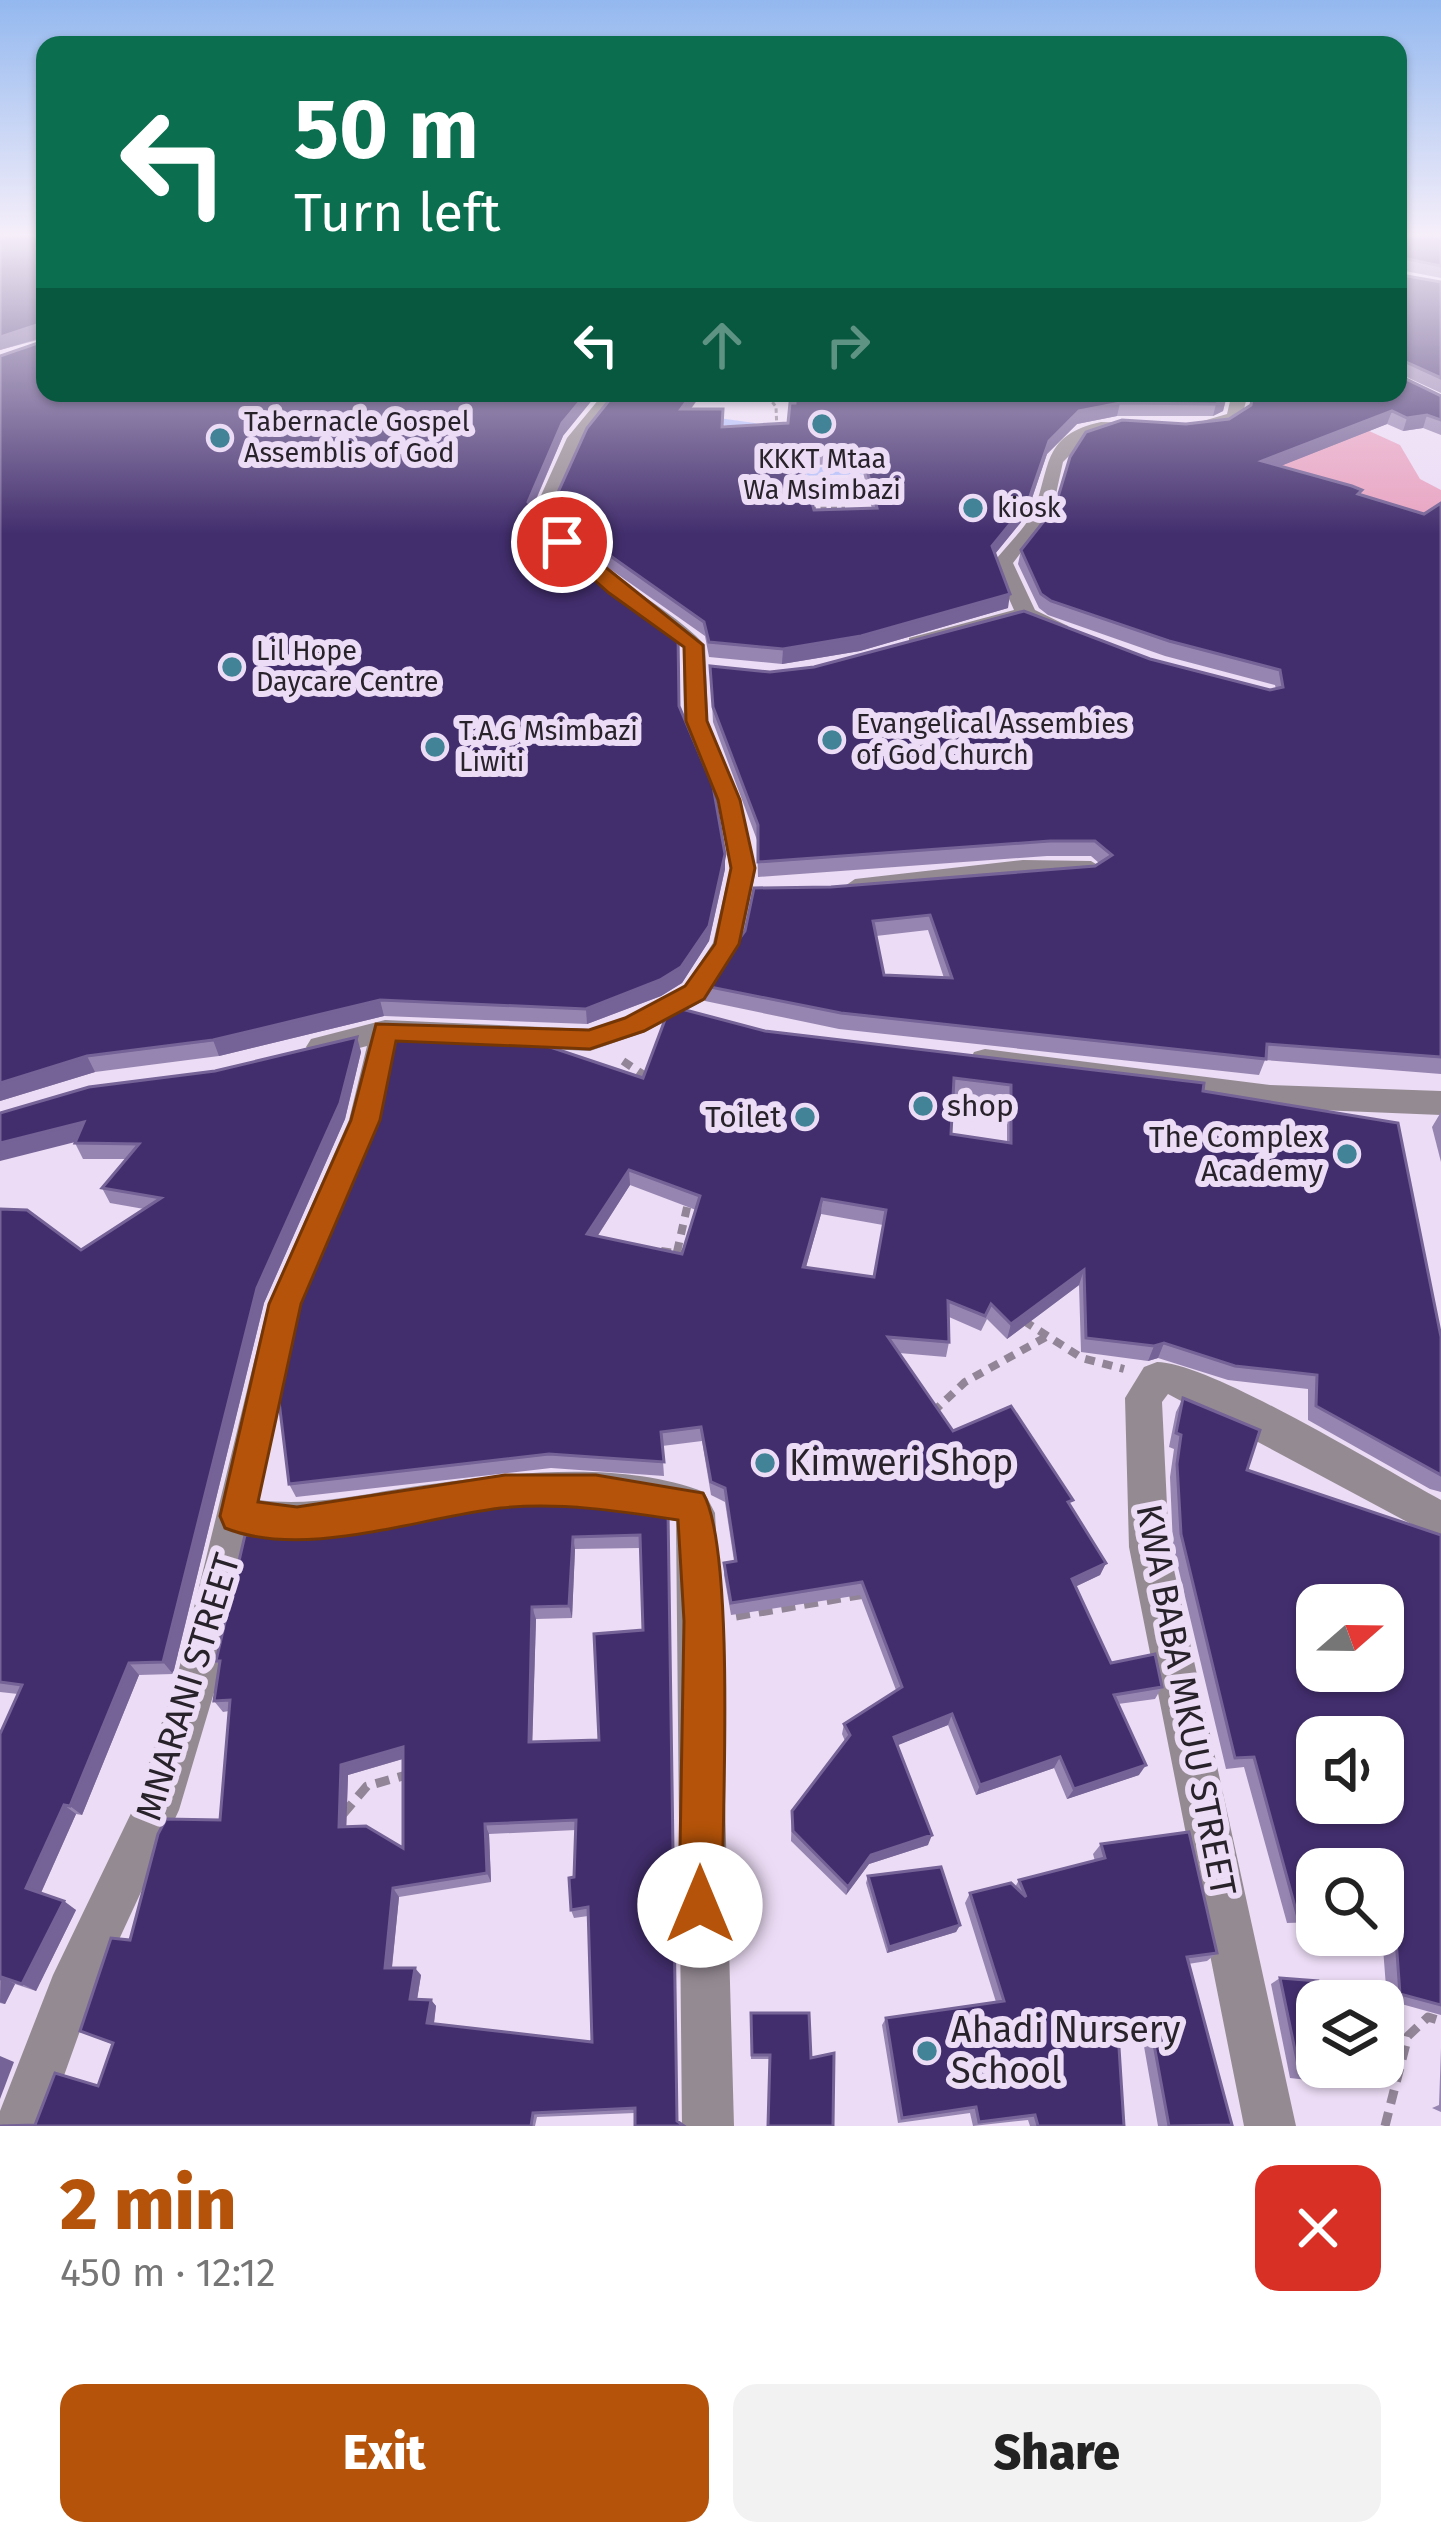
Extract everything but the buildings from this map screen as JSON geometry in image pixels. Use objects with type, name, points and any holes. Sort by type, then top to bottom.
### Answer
[{"type":"street","points":[[295,1054],[385,1031],[590,1040],[673,1007],[694,993],[727,944],[750,890],[735,823],[696,721],[707,670],[687,638],[588,566],[553,532],[542,513],[576,438],[606,402]]},
{"type":"street","points":[[1185,428],[1226,424],[1235,417],[1238,402]]},
{"type":"street","points":[[1026,614],[1008,556],[1042,512],[1054,461],[1092,428],[1162,429]]},
{"type":"street","points":[[886,653],[966,626],[1026,614],[1078,639]]},
{"type":"street","points":[[837,889],[1023,868],[1091,869]]},
{"type":"street","points":[[673,1007],[712,1021]]},
{"type":"street","name":"MNARANI STREET","points":[[20,2126],[70,1992],[156,1810],[200,1670],[285,1304],[365,1120],[385,1031]]},
{"type":"street","points":[[952,1056],[1054,1064],[1330,1103],[1441,1103]]},
{"type":"street","points":[[1157,1378],[1171,1378],[1256,1418],[1441,1522]]},
{"type":"street","name":"KWA BABA MKUU STREET","points":[[1157,1378],[1141,1412],[1149,1547],[1270,2126]]},
{"type":"street","points":[[238,1516],[297,1524],[505,1491],[596,1491],[690,1504],[695,1514],[703,1621],[700,1994],[708,2126]]},
{"type":"path","points":[[772,402],[778,433]]},
{"type":"path","points":[[806,509],[845,509]]},
{"type":"path","points":[[590,1040],[653,1082]]},
{"type":"path","points":[[677,1252],[690,1193]]},
{"type":"path","points":[[658,1251],[696,1256]]},
{"type":"path","points":[[1013,1314],[1082,1358],[1157,1378]]},
{"type":"path","points":[[928,1425],[930,1415],[965,1382],[1048,1336]]},
{"type":"path","points":[[703,1621],[835,1603],[872,1592]]},
{"type":"path","points":[[324,1815],[344,1814],[367,1786],[418,1772]]},
{"type":"path","points":[[1385,2126],[1408,2036],[1428,2017],[1441,2021]]},
{"type":"shaded area","points":[[1252,402],[1378,402],[1356,425],[1400,445],[1420,479],[1441,490],[1441,537],[1257,474]]},
{"type":"waterway","points":[[711,420],[754,426],[756,435]]},
{"type":"waterway","points":[[792,472],[875,470]]},
{"type":"place","name":"KKKT Mtaa Wa Msimbazi","points":[[822,424]]},
{"type":"place","name":"Tabernacle Gospel Assemblis of God","points":[[220,438]]},
{"type":"place","name":"kiosk","points":[[973,508]]},
{"type":"place","name":"Lil Hope Daycare Centre","points":[[232,667]]},
{"type":"place","name":"Evangelical Assembies of God Church","points":[[832,740]]},
{"type":"place","name":"T.A.G Msimbazi Liwiti","points":[[435,747]]},
{"type":"place","name":"shop","points":[[923,1106]]},
{"type":"place","name":"Toilet","points":[[805,1117]]},
{"type":"place","name":"The Complex Academy","points":[[1347,1154]]},
{"type":"place","name":"Kimweri Shop","points":[[765,1463]]},
{"type":"place","name":"Ahadi Nursery School","points":[[927,2051]]},
{"type":"route","points":[[562,542],[616,589],[694,645],[696,721],[729,800],[743,868],[727,944],[694,993],[635,1025],[590,1040],[385,1031],[365,1120],[285,1304],[238,1516],[297,1524],[505,1491],[596,1491],[690,1504],[695,1514],[703,1621],[700,1905]]}]
